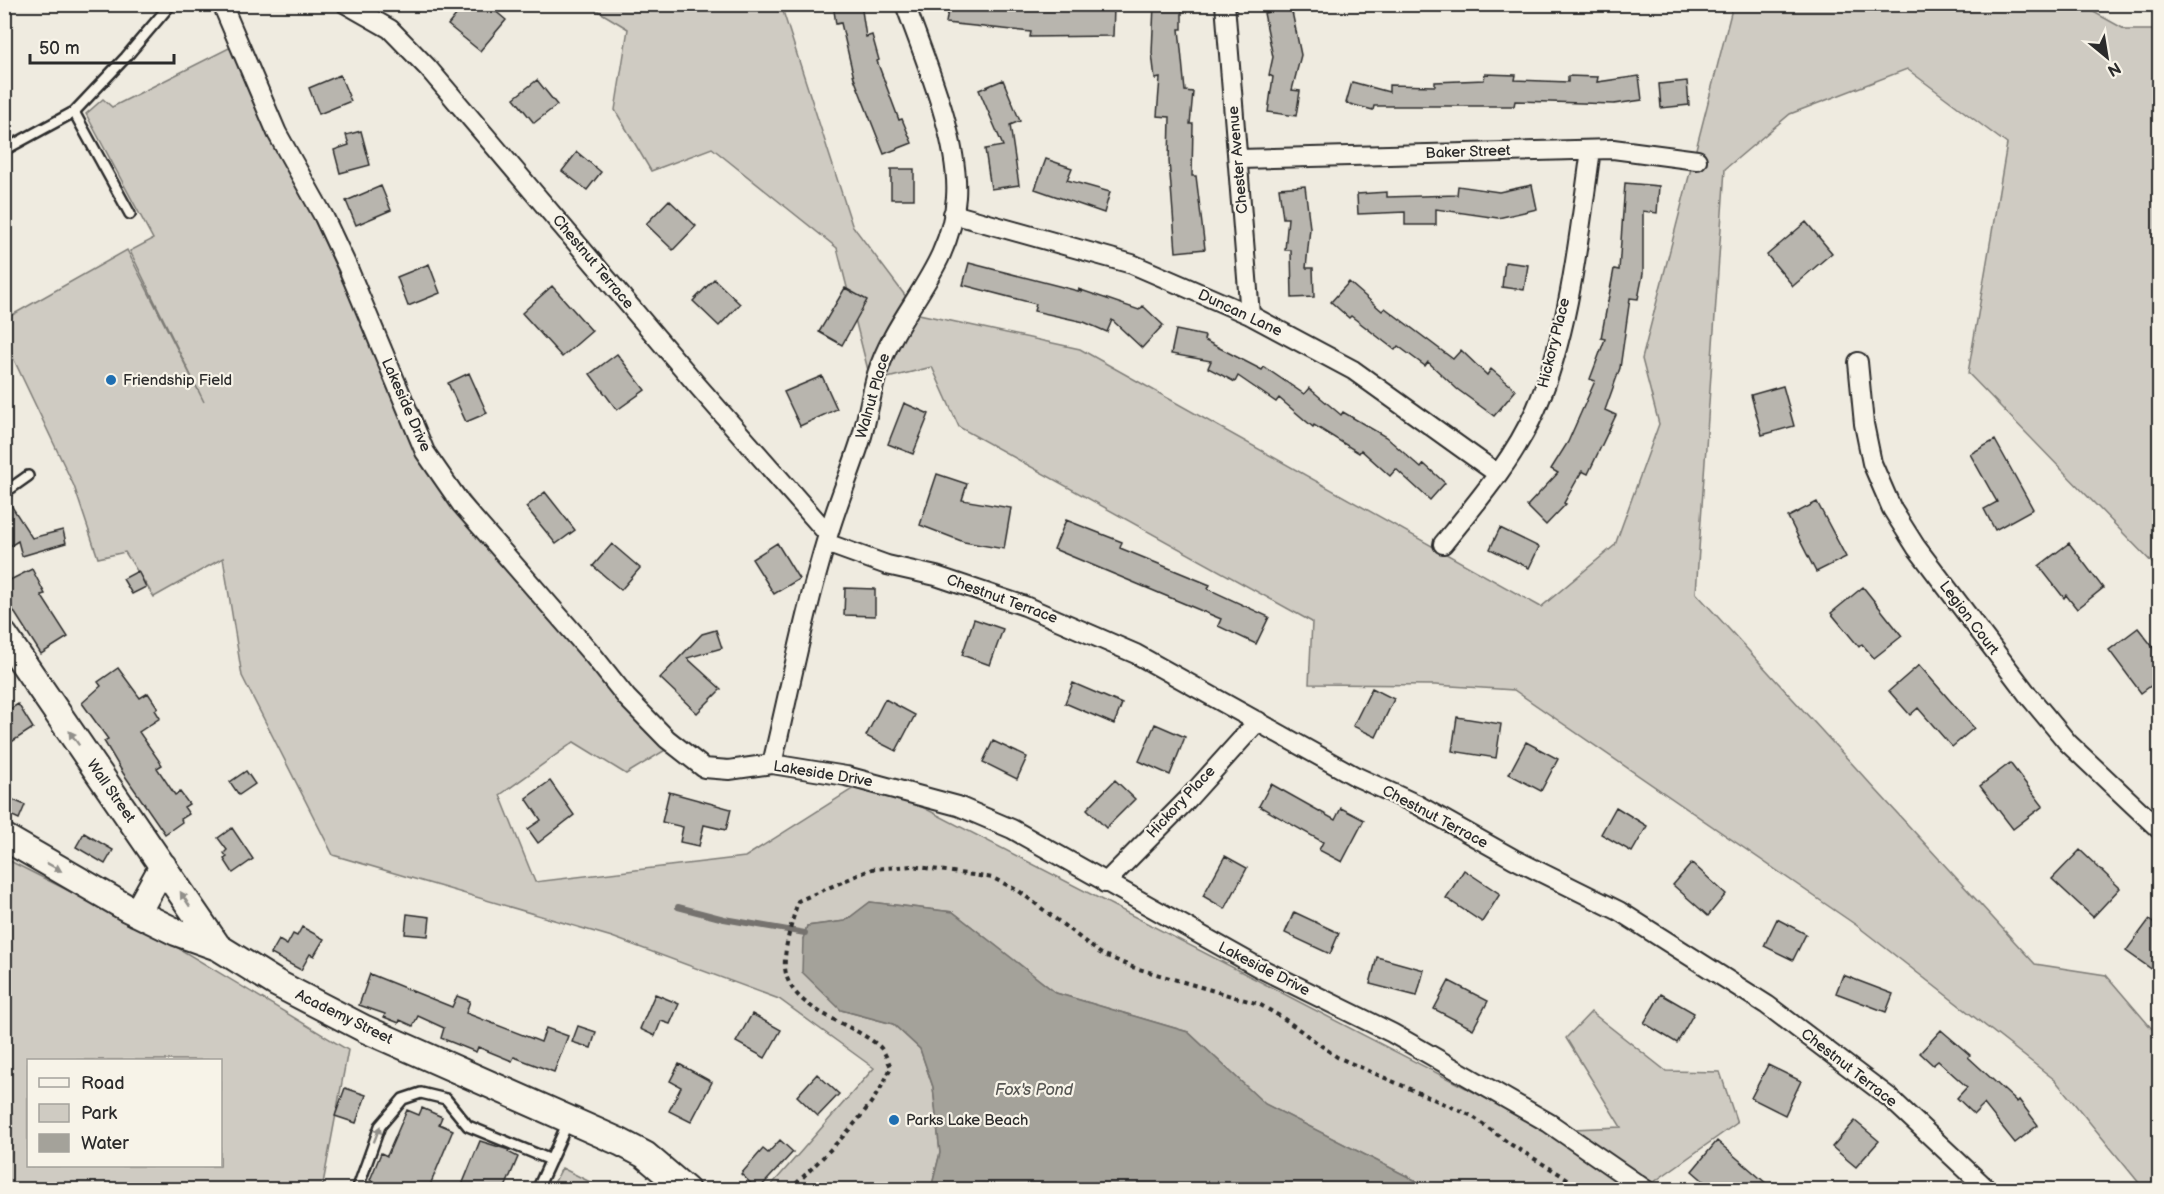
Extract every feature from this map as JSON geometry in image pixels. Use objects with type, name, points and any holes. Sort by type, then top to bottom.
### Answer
[{"type":"street","name":"Lakeside Drive","points":[[222,4],[277,133],[324,217],[338,247],[425,452],[461,504],[592,654],[627,698],[667,739],[704,768],[729,770],[772,764],[846,776],[958,806],[1012,829],[1258,967],[1392,1033],[1549,1123],[1646,1190]]},
{"type":"street","name":"Chestnut Terrace","points":[[346,4],[390,29],[428,69],[827,539],[887,565],[936,576],[1072,624],[1166,669],[1355,776],[1418,805],[1514,859],[1619,911],[1748,992],[1890,1098],[1934,1136],[1988,1190]]},
{"type":"street","name":"Walnut Place","points":[[772,764],[827,539],[862,436],[886,353],[935,271],[953,214],[956,196],[953,160],[943,116],[905,4]]},
{"type":"street","name":"Chester Avenue","points":[[1225,4],[1250,315]]},
{"type":"street","name":"Baker Street","points":[[1239,159],[1612,149],[1697,160]]},
{"type":"street","name":"Hickory Place","points":[[1443,544],[1498,474],[1535,410],[1549,374],[1578,240],[1591,150]]},
{"type":"street","name":"Duncan Lane","points":[[953,214],[1132,264],[1250,315],[1353,370],[1498,474]]},
{"type":"street","name":"Legion Court","points":[[1858,363],[1864,424],[1872,463],[1892,509],[1916,547],[2028,695],[2068,743],[2160,830]]},
{"type":"street","name":"Wall Street","points":[[4,635],[218,947]]},
{"type":"street","name":"Hickory Place","points":[[1105,883],[1187,800],[1258,722]]},
{"type":"street","name":"Academy Street","points":[[4,837],[137,913],[218,947],[276,983],[365,1029],[570,1118],[645,1155],[686,1190]]},
{"type":"street","points":[[137,913],[163,866]]},
{"type":"lane","points":[[4,150],[74,112],[126,57],[171,4]]},
{"type":"lane","points":[[74,112],[130,214]]},
{"type":"lane","points":[[4,493],[28,476]]},
{"type":"lane","points":[[357,1190],[380,1126],[403,1099],[421,1093],[446,1099],[468,1126],[551,1160]]},
{"type":"lane","points":[[537,1190],[570,1118]]},
{"type":"path","points":[[790,1190],[846,1132],[885,1083],[891,1067],[882,1049],[864,1035],[799,999],[787,981],[785,959],[798,901],[872,869],[912,866],[993,878],[1019,891],[1100,953],[1132,967],[1258,1004],[1283,1018],[1337,1057],[1472,1116],[1510,1144],[1586,1190]]},
{"type":"green space","points":[[588,5],[781,5],[852,225],[919,314],[1080,349],[1541,607],[1615,545],[1659,424],[1642,359],[1733,5],[2081,5],[2126,30],[2159,30],[2159,570],[1968,373],[2007,144],[1907,69],[1790,114],[1725,169],[1696,593],[2035,964],[2106,975],[2159,1037],[2159,1189],[2144,1189],[2055,1080],[1856,925],[1514,690],[1435,685],[1309,684],[1312,622],[959,427],[932,367],[871,382],[837,248],[712,148],[651,171],[615,110],[628,29]]},
{"type":"green space","points":[[235,45],[401,410],[667,749],[626,774],[574,742],[500,795],[535,882],[745,857],[868,779],[1547,1130],[1621,1127],[1566,1038],[1591,1012],[1666,1071],[1720,1072],[1737,1123],[1644,1189],[1432,1189],[1265,1104],[1188,1032],[1056,993],[953,912],[870,902],[845,921],[807,926],[803,939],[841,1010],[893,1024],[920,1049],[933,1087],[940,1153],[931,1189],[768,1189],[874,1068],[779,999],[612,937],[333,855],[242,676],[223,558],[154,597],[125,552],[98,558],[74,486],[5,341],[5,319],[127,250],[204,402],[130,251],[153,239],[86,114],[103,99],[112,107]]},
{"type":"green space","points":[[4,858],[158,936],[348,1050],[322,1189],[5,1189]]},
{"type":"green space","points":[[562,1168],[604,1189],[551,1189]]},
{"type":"water","name":"Fox's Pond","points":[[870,902],[953,912],[1056,993],[1188,1032],[1265,1104],[1432,1189],[931,1189],[940,1153],[933,1087],[920,1049],[893,1024],[841,1010],[802,972],[803,939],[807,926],[845,921]]},
{"type":"building","points":[[465,4],[487,4],[506,20],[480,51],[448,25]]},
{"type":"building","points":[[833,4],[861,4],[866,37],[872,35],[879,60],[877,61],[899,120],[902,119],[912,143],[884,154],[854,78],[841,23],[836,24]]},
{"type":"building","points":[[949,4],[998,4],[1031,9],[1031,6],[1114,8],[1113,36],[1030,37],[1031,32],[946,23]]},
{"type":"building","points":[[1154,4],[1182,4],[1182,29],[1179,29],[1185,91],[1193,92],[1190,124],[1193,124],[1192,176],[1196,176],[1205,249],[1176,252],[1169,161],[1170,117],[1157,116],[1160,78],[1155,79],[1152,53]]},
{"type":"building","points":[[1291,7],[1301,55],[1292,90],[1300,91],[1296,116],[1268,112],[1273,77],[1269,75],[1273,57],[1264,13]]},
{"type":"building","points":[[1485,74],[1516,75],[1515,80],[1568,82],[1568,76],[1598,77],[1597,82],[1639,76],[1642,100],[1614,104],[1515,101],[1514,106],[1374,106],[1373,110],[1346,103],[1352,82],[1389,92],[1389,85],[1435,86],[1435,82],[1484,80]]},
{"type":"building","points":[[340,75],[351,101],[319,114],[309,88]]},
{"type":"building","points":[[537,80],[557,105],[534,123],[514,98]]},
{"type":"building","points":[[1003,80],[1020,121],[1010,125],[1019,185],[991,189],[985,149],[1003,146],[979,90]]},
{"type":"building","points":[[1687,81],[1689,105],[1661,108],[1659,84]]},
{"type":"building","points":[[361,131],[370,165],[340,173],[334,150],[349,145],[346,135]]},
{"type":"building","points":[[577,152],[601,172],[587,190],[562,171]]},
{"type":"building","points":[[1046,159],[1072,168],[1067,180],[1110,192],[1104,213],[1035,189]]},
{"type":"building","points":[[891,169],[914,169],[914,199],[891,199]]},
{"type":"building","points":[[1625,183],[1659,186],[1657,213],[1643,211],[1643,274],[1638,299],[1630,298],[1620,368],[1605,410],[1616,415],[1588,474],[1582,471],[1564,503],[1566,504],[1546,525],[1527,506],[1558,473],[1551,469],[1568,442],[1595,381],[1590,379],[1605,339],[1601,338],[1614,269],[1619,270]]},
{"type":"building","points":[[1532,185],[1537,209],[1498,218],[1436,209],[1436,225],[1405,225],[1405,212],[1358,214],[1357,194],[1387,192],[1387,197],[1457,195],[1458,186],[1499,192]]},
{"type":"building","points":[[381,186],[391,210],[356,225],[346,201]]},
{"type":"building","points":[[1305,186],[1310,228],[1306,268],[1313,268],[1314,297],[1292,298],[1291,250],[1285,250],[1288,218],[1283,218],[1279,188]]},
{"type":"building","points":[[669,200],[696,226],[673,250],[646,224]]},
{"type":"building","points":[[1806,222],[1832,253],[1793,286],[1767,255]]},
{"type":"building","points":[[1505,262],[1528,265],[1524,290],[1502,287]]},
{"type":"building","points":[[969,263],[1082,292],[1078,289],[1139,310],[1143,306],[1163,325],[1142,348],[1112,320],[1107,332],[1084,322],[1034,311],[1036,304],[963,285]]},
{"type":"building","points":[[429,264],[440,293],[408,306],[397,277]]},
{"type":"building","points":[[714,279],[740,304],[719,326],[693,301]]},
{"type":"building","points":[[1349,282],[1382,311],[1385,308],[1453,359],[1461,350],[1487,375],[1491,369],[1516,390],[1494,416],[1457,389],[1428,362],[1425,366],[1398,346],[1395,350],[1351,316],[1349,318],[1331,302]]},
{"type":"building","points":[[552,286],[592,331],[562,357],[522,313]]},
{"type":"building","points":[[845,288],[867,300],[842,345],[819,332]]},
{"type":"building","points":[[1176,330],[1205,336],[1204,340],[1262,370],[1264,367],[1304,394],[1309,388],[1341,415],[1343,412],[1386,437],[1421,468],[1424,464],[1445,483],[1430,500],[1396,469],[1390,476],[1361,450],[1359,453],[1314,425],[1313,427],[1279,398],[1276,402],[1238,376],[1235,382],[1208,368],[1211,361],[1171,354]]},
{"type":"building","points":[[617,354],[645,390],[617,410],[590,374]]},
{"type":"building","points":[[469,373],[487,413],[466,422],[448,383]]},
{"type":"building","points":[[822,376],[837,409],[800,426],[784,392]]},
{"type":"building","points":[[1783,386],[1794,426],[1762,435],[1751,395]]},
{"type":"building","points":[[904,403],[929,414],[913,454],[888,444]]},
{"type":"building","points":[[1995,440],[2033,509],[1995,530],[1984,509],[1997,502],[1970,454]]},
{"type":"building","points":[[937,474],[967,484],[962,500],[1011,508],[1004,549],[964,542],[920,525]]},
{"type":"building","points":[[545,492],[575,530],[556,544],[526,507]]},
{"type":"building","points":[[7,499],[32,538],[63,530],[66,543],[22,556],[18,541],[4,550],[4,500]]},
{"type":"building","points":[[1817,502],[1846,557],[1816,572],[1788,517]]},
{"type":"building","points":[[1066,520],[1122,542],[1120,548],[1210,585],[1208,589],[1269,617],[1256,644],[1218,626],[1221,619],[1054,549]]},
{"type":"building","points":[[1500,528],[1539,547],[1529,568],[1490,549]]},
{"type":"building","points":[[777,543],[799,579],[774,594],[752,559]]},
{"type":"building","points":[[2069,543],[2103,588],[2077,609],[2066,595],[2064,598],[2039,566]]},
{"type":"building","points":[[612,544],[640,568],[621,590],[593,566]]},
{"type":"building","points":[[32,569],[45,594],[41,595],[68,637],[41,654],[13,610],[4,614],[4,583]]},
{"type":"building","points":[[138,571],[146,587],[132,594],[123,579]]},
{"type":"building","points":[[1863,587],[1902,636],[1874,658],[1862,644],[1859,647],[1831,613]]},
{"type":"building","points":[[845,588],[875,589],[875,616],[844,615]]},
{"type":"building","points":[[974,619],[1003,629],[990,665],[962,655]]},
{"type":"building","points":[[2138,628],[2160,656],[2160,679],[2141,693],[2109,650]]},
{"type":"building","points":[[716,630],[722,648],[687,658],[721,689],[697,713],[660,678],[702,634]]},
{"type":"building","points":[[1919,665],[1974,728],[1952,747],[1918,708],[1910,715],[1889,691]]},
{"type":"building","points":[[118,668],[140,698],[148,693],[158,708],[155,710],[160,718],[139,732],[162,765],[157,768],[175,795],[180,792],[189,804],[184,807],[189,814],[165,834],[123,773],[104,741],[108,739],[82,703],[101,686],[98,682]]},
{"type":"building","points":[[1073,683],[1122,704],[1114,724],[1065,703]]},
{"type":"building","points":[[1372,688],[1394,699],[1376,737],[1353,726]]},
{"type":"building","points":[[885,699],[915,715],[896,751],[866,736]]},
{"type":"building","points":[[18,704],[33,728],[10,743],[4,734],[4,713]]},
{"type":"building","points":[[1457,717],[1501,724],[1496,758],[1452,751]]},
{"type":"building","points":[[1155,724],[1185,737],[1170,775],[1139,761]]},
{"type":"building","points":[[993,741],[1027,757],[1017,779],[983,762]]},
{"type":"building","points":[[1526,742],[1558,759],[1541,791],[1509,774]]},
{"type":"building","points":[[2010,763],[2043,806],[2013,829],[1980,786]]},
{"type":"building","points":[[246,771],[255,784],[239,795],[230,782]]},
{"type":"building","points":[[1115,780],[1135,799],[1106,828],[1087,809]]},
{"type":"building","points":[[550,781],[574,815],[538,843],[528,829],[541,820],[526,798]]},
{"type":"building","points":[[1271,784],[1335,820],[1341,808],[1364,820],[1342,862],[1319,850],[1323,842],[1259,806]]},
{"type":"building","points":[[669,792],[731,809],[726,830],[704,825],[699,846],[680,842],[683,827],[662,822]]},
{"type":"building","points":[[4,796],[25,805],[19,819],[4,812]]},
{"type":"building","points":[[1616,807],[1647,826],[1632,852],[1601,834]]},
{"type":"building","points":[[232,828],[253,859],[233,873],[224,859],[227,857],[224,853],[227,850],[218,838]]},
{"type":"building","points":[[84,833],[113,850],[105,864],[76,847]]},
{"type":"building","points":[[2080,850],[2120,888],[2093,917],[2052,879]]},
{"type":"building","points":[[1225,856],[1247,868],[1225,909],[1203,896]]},
{"type":"building","points":[[1692,863],[1726,894],[1708,916],[1673,885]]},
{"type":"building","points":[[1464,870],[1500,894],[1482,922],[1446,898]]},
{"type":"building","points":[[1294,912],[1339,933],[1330,954],[1285,933]]},
{"type":"building","points":[[407,914],[430,917],[428,936],[405,934]]},
{"type":"building","points":[[1777,919],[1806,934],[1793,960],[1764,946]]},
{"type":"building","points":[[2149,920],[2160,928],[2160,975],[2126,951]]},
{"type":"building","points":[[302,927],[324,939],[314,956],[310,954],[301,970],[271,954],[279,940],[287,945],[293,934],[297,936]]},
{"type":"building","points":[[1377,957],[1424,970],[1417,996],[1370,984]]},
{"type":"building","points":[[370,974],[452,1007],[457,996],[470,1001],[466,1013],[541,1042],[546,1028],[568,1036],[554,1072],[514,1057],[512,1061],[478,1047],[476,1052],[441,1038],[444,1028],[418,1016],[413,1026],[400,1020],[399,1023],[384,1017],[385,1014],[359,1005]]},
{"type":"building","points":[[1843,975],[1893,994],[1886,1012],[1836,993]]},
{"type":"building","points":[[1449,981],[1488,1001],[1473,1029],[1434,1009]]},
{"type":"building","points":[[655,994],[679,1004],[670,1024],[661,1021],[655,1036],[640,1029]]},
{"type":"building","points":[[1661,994],[1694,1013],[1677,1043],[1644,1023]]},
{"type":"building","points":[[752,1014],[781,1030],[765,1058],[736,1042]]},
{"type":"building","points":[[578,1026],[596,1032],[591,1048],[572,1042]]},
{"type":"building","points":[[1941,1030],[2017,1102],[2019,1100],[2038,1125],[2015,1143],[1984,1104],[1974,1114],[1957,1098],[1967,1087],[1938,1061],[1933,1065],[1920,1053]]},
{"type":"building","points":[[679,1064],[712,1082],[691,1122],[669,1111],[681,1087],[670,1081]]},
{"type":"building","points":[[1768,1065],[1801,1081],[1785,1115],[1751,1098]]},
{"type":"building","points":[[817,1074],[839,1094],[818,1116],[797,1096]]},
{"type":"building","points":[[345,1088],[366,1095],[356,1123],[335,1116]]},
{"type":"building","points":[[422,1108],[442,1117],[439,1124],[453,1130],[428,1190],[372,1190],[375,1182],[370,1180],[381,1153],[387,1156],[407,1110],[419,1115]]},
{"type":"building","points":[[1855,1121],[1879,1141],[1856,1167],[1832,1147]]},
{"type":"building","points":[[780,1140],[793,1152],[758,1190],[741,1174],[763,1149],[768,1153]]},
{"type":"building","points":[[480,1141],[509,1150],[508,1152],[518,1157],[504,1190],[460,1190]]},
{"type":"building","points":[[1717,1141],[1774,1190],[1714,1190],[1692,1171]]},
{"type":"waterway","points":[[678,907],[724,919],[805,933]]},
{"type":"place","name":"Friendship Field","points":[[111,380]]},
{"type":"place","name":"Parks Lake Beach","points":[[894,1120]]}]
